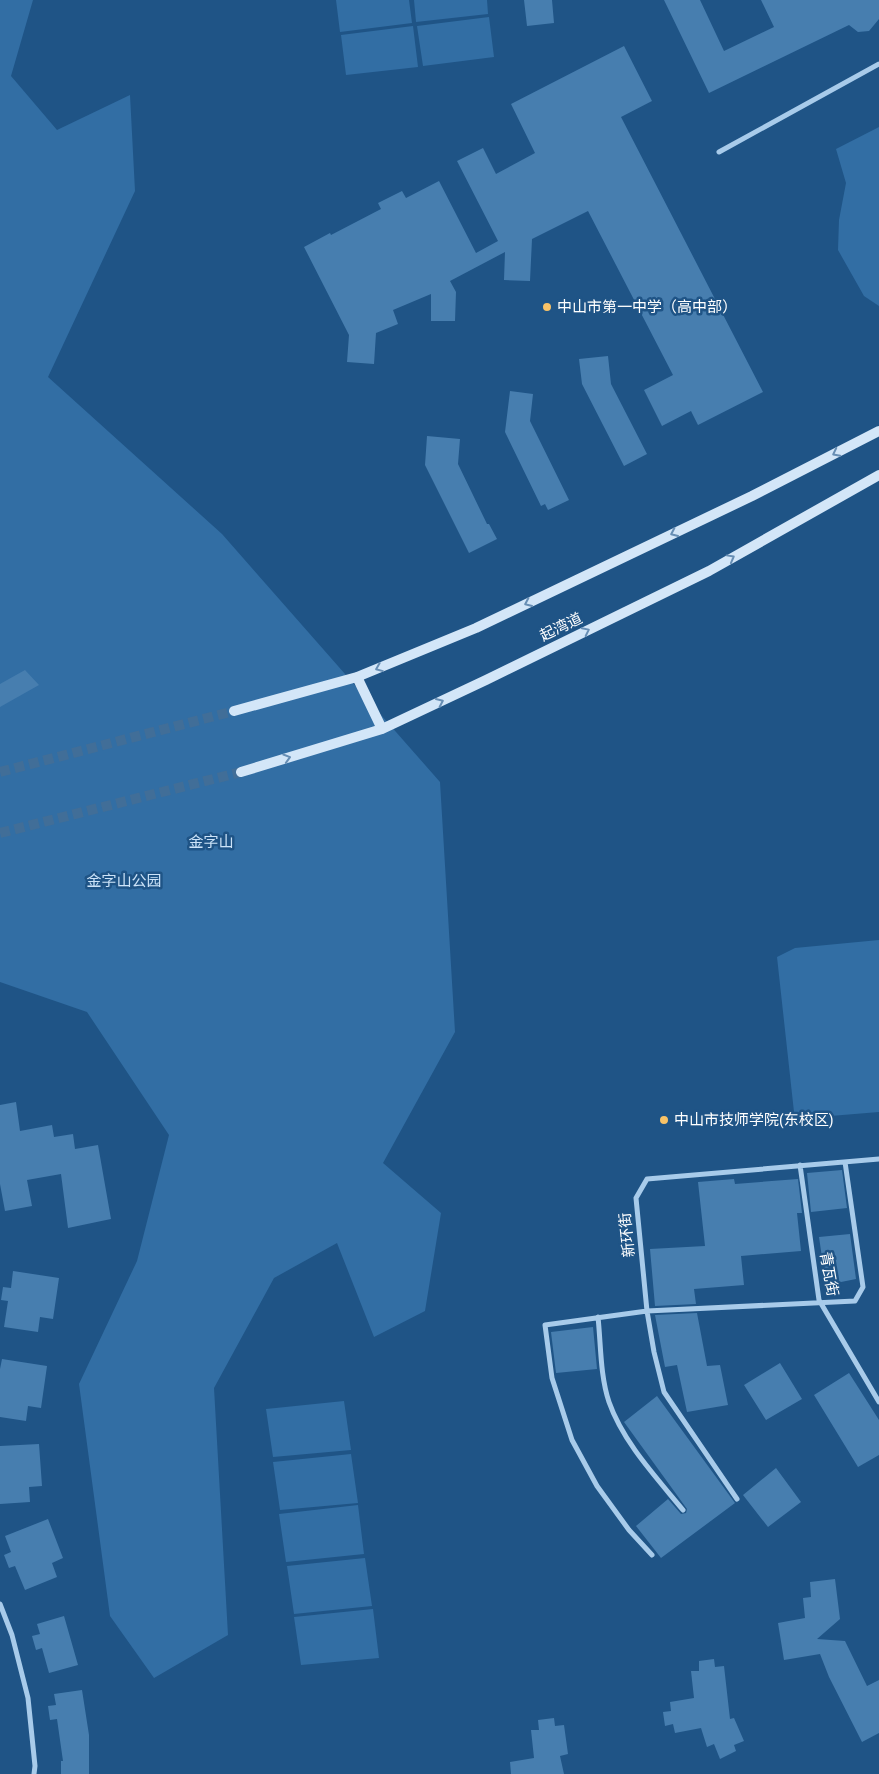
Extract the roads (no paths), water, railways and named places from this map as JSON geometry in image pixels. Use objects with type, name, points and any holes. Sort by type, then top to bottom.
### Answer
[{"type":"main road","points":[[234,710],[357,677],[476,628],[752,496],[879,431]]},
{"type":"main road","name":"起湾道","points":[[241,772],[382,729],[710,571],[879,475]]},
{"type":"main road","points":[[357,677],[382,729]]},
{"type":"street","points":[[720,152],[879,64]]},
{"type":"street","name":"新环街","points":[[738,1499],[664,1392],[654,1352],[647,1311],[636,1198],[647,1179],[879,1159]]},
{"type":"street","points":[[652,1554],[629,1530],[597,1486],[572,1440],[552,1378],[545,1325],[647,1311],[855,1301],[863,1287],[845,1162]]},
{"type":"street","name":"青瓦街","points":[[800,1165],[820,1302],[879,1402]]},
{"type":"street","points":[[598,1318],[603,1375],[609,1401],[626,1435],[648,1467],[682,1510]]},
{"type":"street","points":[[0,1604],[12,1635],[28,1698],[35,1766],[34,1774]]},
{"type":"tunnel","points":[[0,772],[234,711]]},
{"type":"tunnel","points":[[0,833],[241,772]]},
{"type":"place","name":"中山市第一中学（高中部）","points":[[547,307]]},
{"type":"place","name":"中山市技师学院(东校区)","points":[[664,1120]]},
{"type":"park label","name":"金字山","points":[[211,842]]},
{"type":"park label","name":"金字山公园","points":[[124,881]]}]
